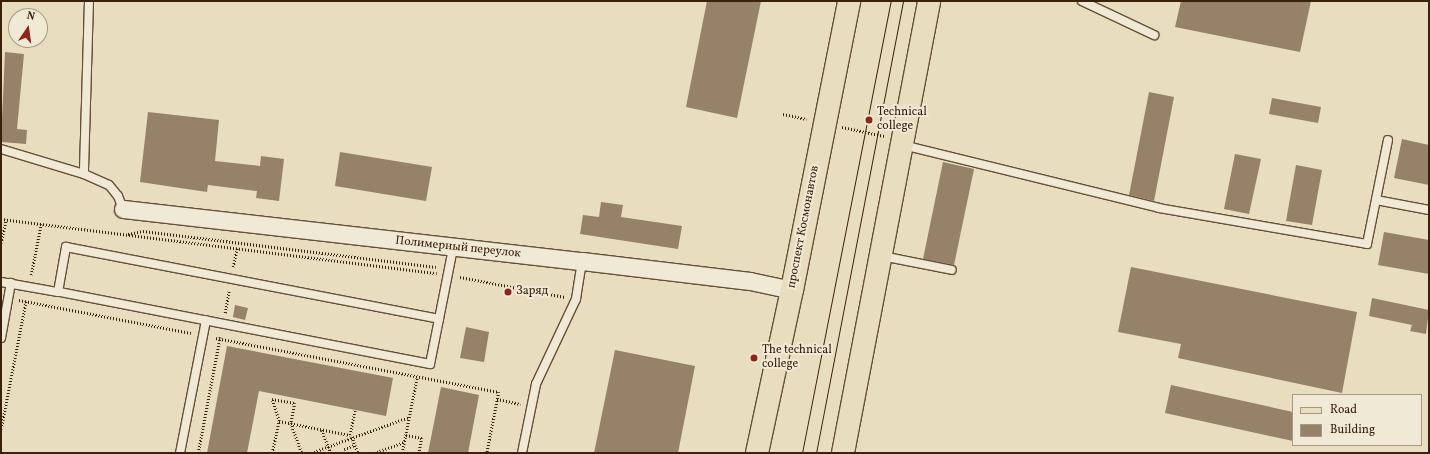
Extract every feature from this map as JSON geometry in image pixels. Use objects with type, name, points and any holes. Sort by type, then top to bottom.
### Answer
[{"type":"main road","name":"проспект Космонавтов","points":[[757,453],[792,290],[849,1]]},
{"type":"main road","points":[[842,453],[882,256],[929,1]]},
{"type":"street","name":"Полимерный переулок","points":[[123,209],[453,248],[582,260],[750,281],[792,290]]},
{"type":"lane","points":[[84,174],[89,1]]},
{"type":"lane","points":[[1082,1],[1154,35]]},
{"type":"lane","points":[[903,143],[1159,208],[1367,244],[1388,140]]},
{"type":"lane","points":[[1,149],[84,174],[109,185],[118,196],[123,209]]},
{"type":"lane","points":[[1376,200],[1429,210]]},
{"type":"lane","points":[[58,292],[66,247],[439,319]]},
{"type":"lane","points":[[1,282],[430,364],[453,248]]},
{"type":"lane","points":[[882,256],[952,270]]},
{"type":"lane","points":[[522,453],[536,384],[576,299],[582,260]]},
{"type":"lane","points":[[1,338],[12,283]]},
{"type":"lane","points":[[180,453],[206,321]]},
{"type":"path","points":[[783,114],[903,143]]},
{"type":"path","points":[[1,219],[448,272]]},
{"type":"path","points":[[1,243],[6,220]]},
{"type":"path","points":[[1,429],[41,224]]},
{"type":"path","points":[[124,234],[143,231],[448,272],[576,299]]},
{"type":"path","points":[[198,453],[237,248]]},
{"type":"path","points":[[9,298],[499,392],[487,453]]},
{"type":"path","points":[[403,453],[417,377]]},
{"type":"path","points":[[272,453],[279,421],[272,399],[295,403],[291,423],[302,453]]},
{"type":"path","points":[[497,399],[531,406]]},
{"type":"path","points":[[355,410],[351,433],[358,453]]},
{"type":"path","points":[[311,453],[409,417]]},
{"type":"path","points":[[279,421],[351,433]]},
{"type":"path","points":[[322,429],[331,453]]},
{"type":"path","points":[[406,435],[422,438],[419,453]]},
{"type":"path","points":[[374,453],[404,442]]},
{"type":"path","points":[[344,449],[355,445]]},
{"type":"building","points":[[707,1],[761,1],[737,118],[686,107]]},
{"type":"building","points":[[1181,1],[1311,1],[1300,52],[1175,27]]},
{"type":"building","points":[[5,52],[24,54],[17,129],[27,130],[26,144],[1,142]]},
{"type":"building","points":[[1149,92],[1174,97],[1154,201],[1129,195]]},
{"type":"building","points":[[1272,98],[1321,107],[1318,123],[1269,114]]},
{"type":"building","points":[[148,112],[219,120],[215,161],[260,166],[261,156],[284,159],[279,201],[256,198],[257,191],[208,185],[207,192],[140,182]]},
{"type":"building","points":[[1402,139],[1429,145],[1429,185],[1394,178]]},
{"type":"building","points":[[340,152],[432,167],[426,201],[335,186]]},
{"type":"building","points":[[1235,154],[1261,159],[1249,214],[1224,209]]},
{"type":"building","points":[[943,162],[974,169],[954,265],[923,259]]},
{"type":"building","points":[[1296,165],[1322,170],[1312,225],[1286,221]]},
{"type":"building","points":[[601,202],[623,205],[621,217],[682,226],[678,249],[580,234],[583,215],[599,217]]},
{"type":"building","points":[[1384,232],[1429,240],[1429,274],[1378,265]]},
{"type":"building","points":[[1131,267],[1357,312],[1342,393],[1178,358],[1181,344],[1118,332]]},
{"type":"building","points":[[1372,298],[1429,310],[1426,334],[1410,331],[1412,325],[1369,316]]},
{"type":"building","points":[[235,305],[248,308],[245,320],[233,317]]},
{"type":"building","points":[[466,327],[489,332],[484,362],[460,358]]},
{"type":"building","points":[[227,346],[393,378],[386,416],[259,391],[247,453],[207,453]]},
{"type":"building","points":[[615,350],[695,366],[678,453],[594,453]]},
{"type":"building","points":[[1171,385],[1292,412],[1292,441],[1165,413]]},
{"type":"building","points":[[441,387],[479,395],[468,453],[428,453]]},
{"type":"tram line","points":[[802,453],[891,1]]},
{"type":"tram line","points":[[816,453],[903,1]]},
{"type":"place","name":"Technical college","points":[[869,120]]},
{"type":"place","name":"Заряд","points":[[508,292]]},
{"type":"place","name":"The technical college","points":[[754,358]]}]
